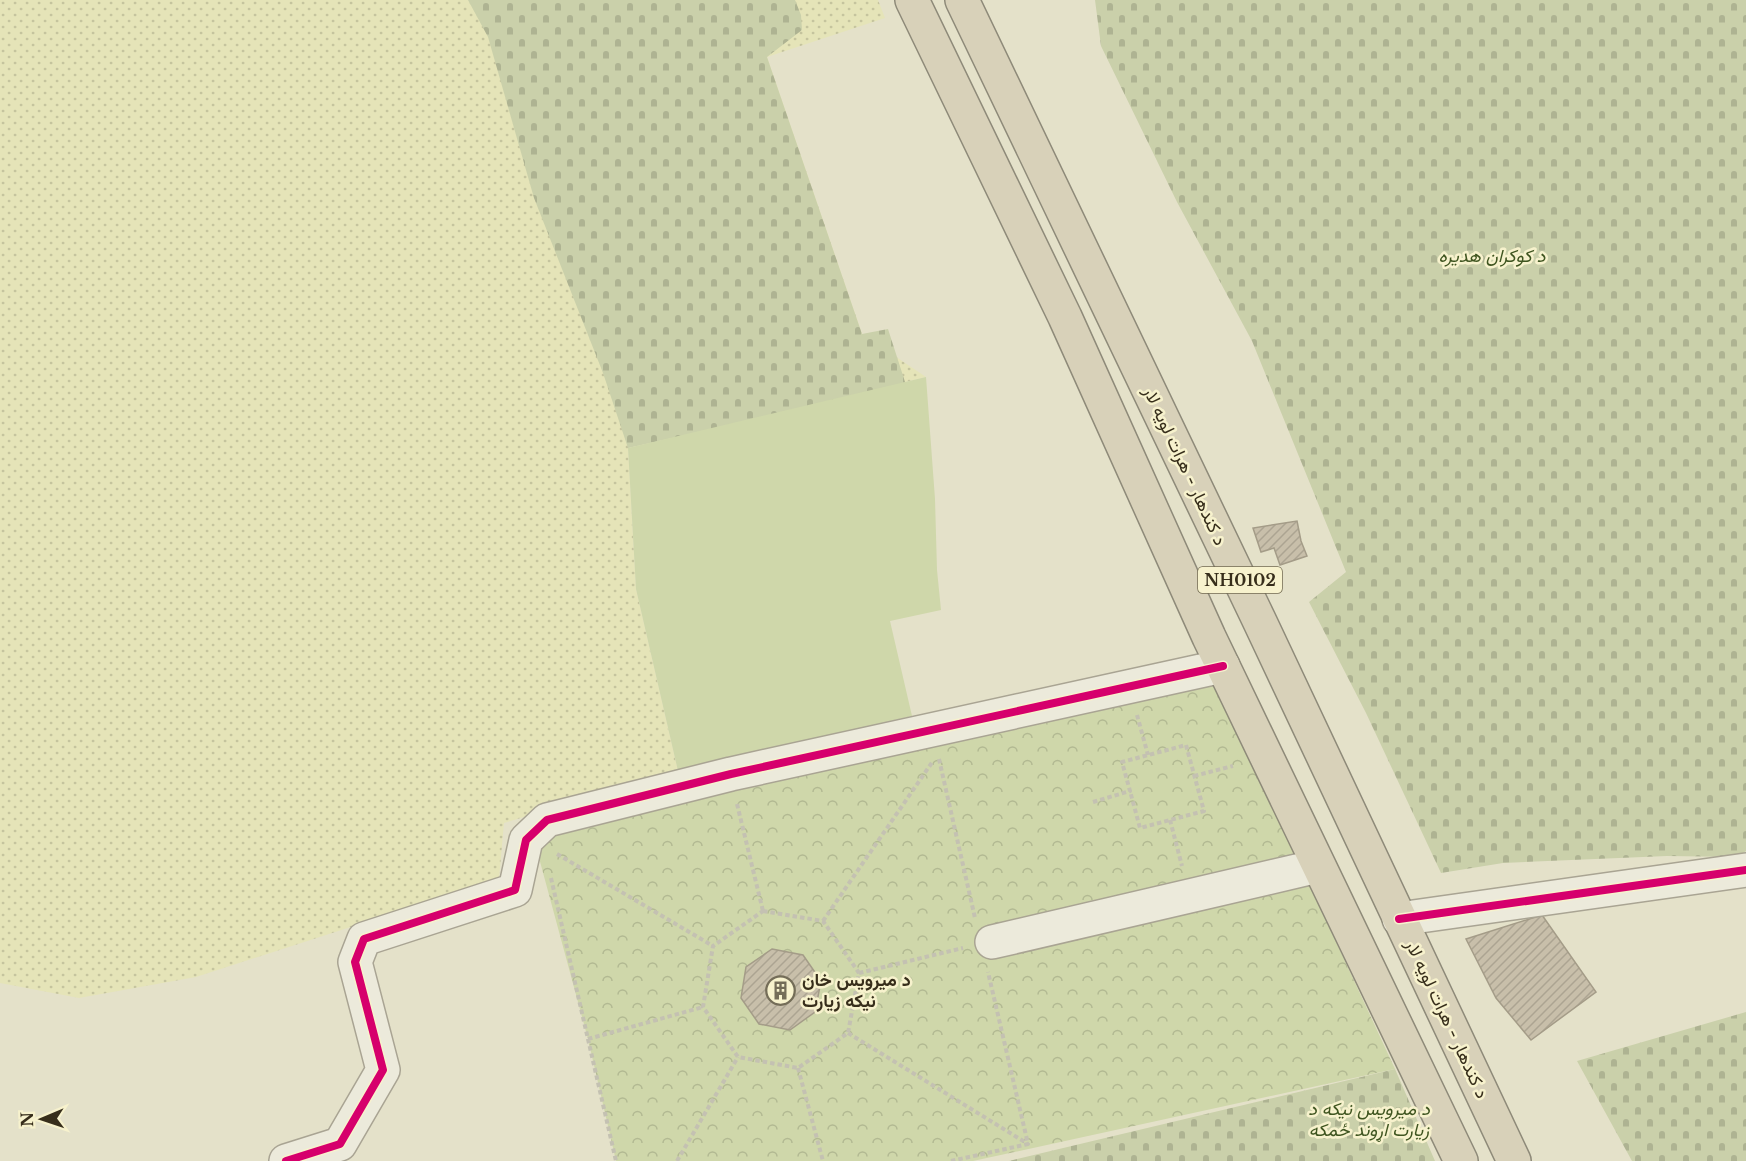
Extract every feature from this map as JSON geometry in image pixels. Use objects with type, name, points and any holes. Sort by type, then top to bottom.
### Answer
[{"type":"highway","name":"NH0102","points":[[912,0],[1065,317],[1223,666],[1461,1161]]},
{"type":"highway","name":"د کندهار - هرات لويه لار","points":[[962,0],[1514,1161]]},
{"type":"highway","points":[[1332,895],[1378,873]]},
{"type":"street","points":[[286,1161],[340,1144],[383,1070],[355,962],[364,939],[515,890],[526,840],[547,820],[731,774],[1223,666]]},
{"type":"street","points":[[987,943],[1318,866]]},
{"type":"street","points":[[1399,919],[1746,870]]},
{"type":"path","points":[[1136,708],[1148,755]]},
{"type":"path","points":[[1186,745],[1204,811],[1140,828],[1122,762],[1148,755],[1186,745]]},
{"type":"path","points":[[824,921],[938,754],[987,943],[1028,1144]]},
{"type":"path","points":[[1194,776],[1233,765]]},
{"type":"path","points":[[731,774],[763,911]]},
{"type":"path","points":[[1093,802],[1130,791]]},
{"type":"path","points":[[1170,820],[1191,896]]},
{"type":"path","points":[[554,852],[713,946]]},
{"type":"path","points":[[549,868],[616,1161]]},
{"type":"path","points":[[763,911],[824,921],[859,973],[848,1033],[798,1068],[738,1058],[703,1007],[713,946],[763,911]]},
{"type":"path","points":[[859,973],[987,943]]},
{"type":"path","points":[[588,1039],[703,1007]]},
{"type":"path","points":[[848,1033],[1028,1144]]},
{"type":"path","points":[[677,1161],[738,1058]]},
{"type":"path","points":[[798,1068],[823,1161]]},
{"type":"path","points":[[951,1161],[1028,1144]]},
{"type":"green space","points":[[0,0],[878,0],[885,18],[767,57],[862,334],[926,377],[628,448],[636,589],[678,771],[504,823],[499,879],[196,977],[79,998],[0,983]]},
{"type":"green space","points":[[468,0],[795,0],[801,15],[802,30],[767,57],[862,334],[888,329],[906,385],[628,448],[603,373],[534,198],[488,37]]},
{"type":"green space","name":"د کوکران هديره","points":[[1095,0],[1746,0],[1746,851],[1738,857],[1667,856],[1503,863],[1441,873],[1366,713],[1309,602],[1346,572],[1252,341],[1177,202],[1101,46]]},
{"type":"green space","points":[[926,377],[941,610],[890,621],[912,716],[678,771],[636,589],[628,448]]},
{"type":"green space","points":[[1211,672],[1395,1069],[973,1161],[616,1161],[588,1039],[532,832]]},
{"type":"green space","points":[[1746,1012],[1746,1161],[1632,1161],[1577,1061]]},
{"type":"green space","name":"د ميرویس نيکه د زيارت اړوند ځمکه","points":[[1395,1069],[1435,1161],[1009,1161]]},
{"type":"building","points":[[1297,521],[1307,556],[1280,565],[1274,548],[1261,552],[1253,528]]},
{"type":"building","points":[[1542,915],[1596,992],[1531,1040],[1496,998],[1466,939]]},
{"type":"building","name":"د میرویس خان نیکه زیارت","points":[[772,949],[803,955],[821,981],[815,1012],[790,1030],[759,1024],[741,998],[746,967]]},
{"type":"cycle path","points":[[286,1161],[340,1144],[383,1070],[355,962],[364,939],[515,890],[526,840],[547,820],[731,774],[1223,666]]},
{"type":"cycle path","points":[[1399,919],[1746,870]]},
{"type":"place","name":"د میرویس خان نیکه زیارت","points":[[781,990]]}]
